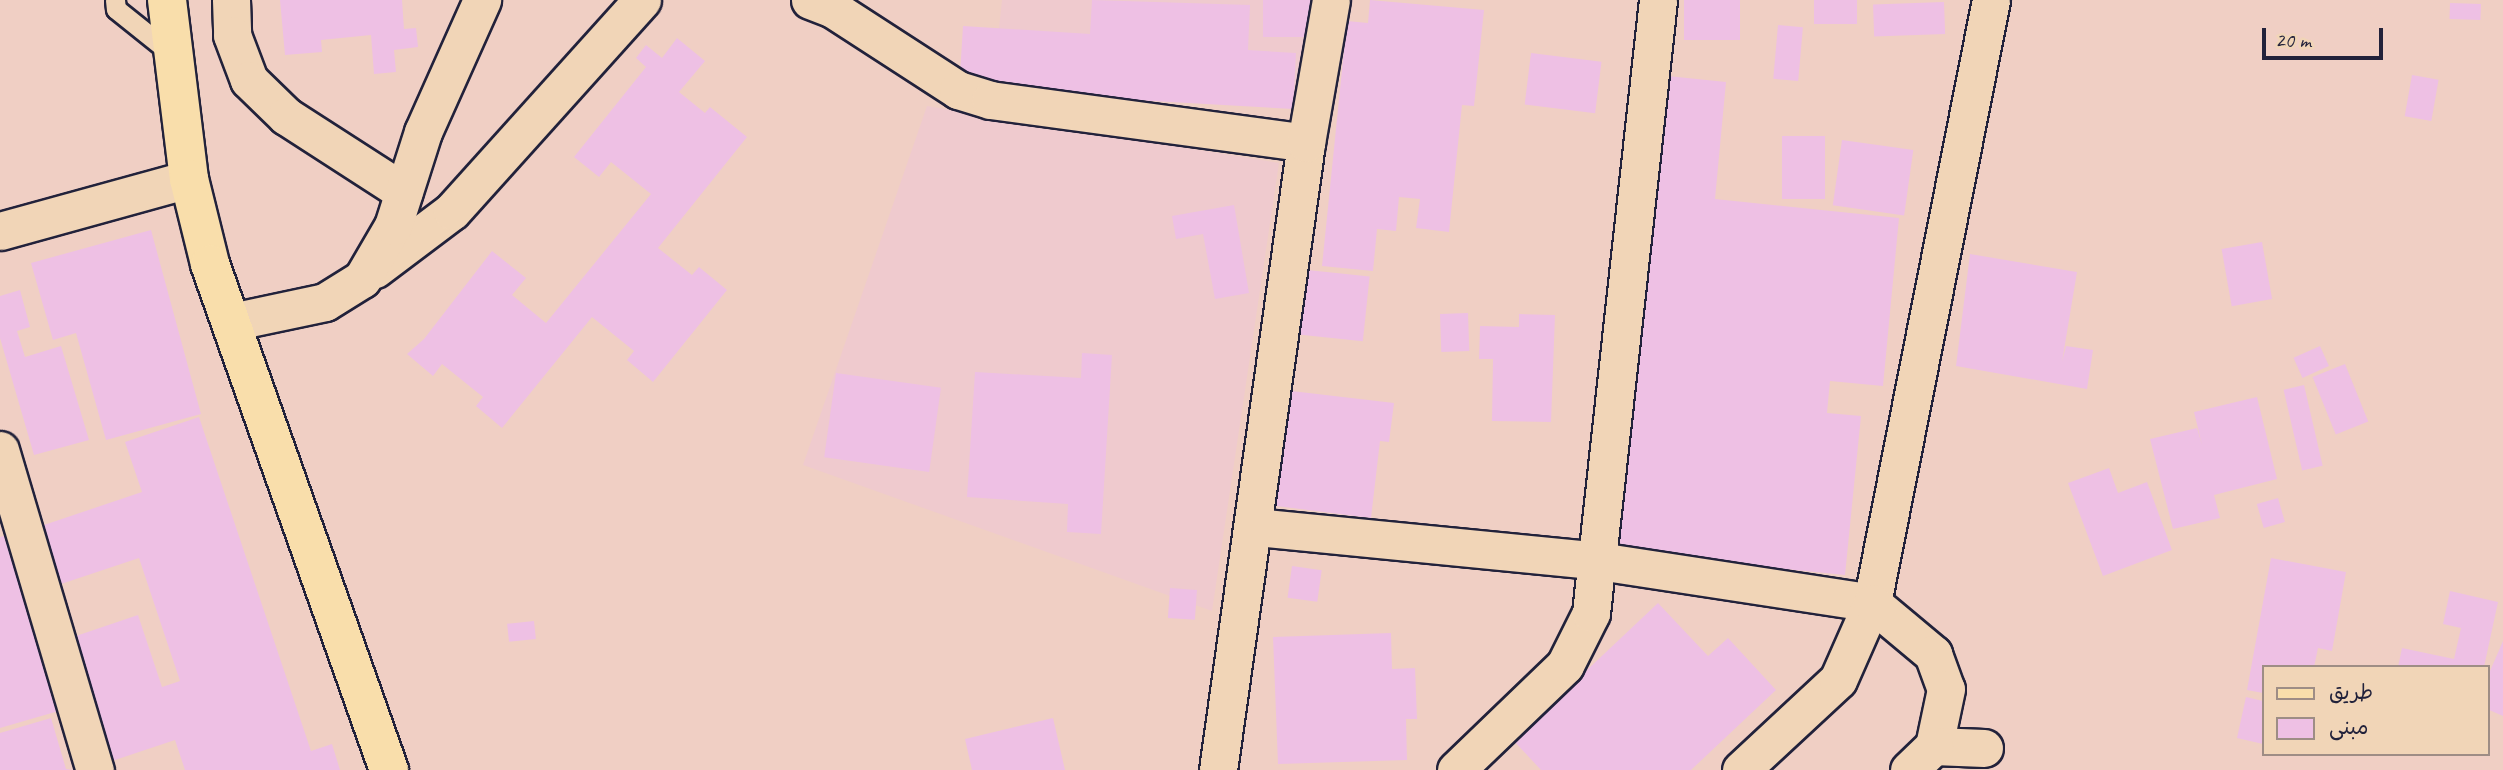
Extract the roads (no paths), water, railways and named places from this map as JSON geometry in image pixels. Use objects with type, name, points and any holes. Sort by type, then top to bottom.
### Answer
[{"type":"main road","points":[[167,0],[189,178],[210,264],[389,770]]},
{"type":"street","points":[[231,0],[232,35],[249,80],[286,116],[404,192]]},
{"type":"street","points":[[362,279],[393,226],[424,132],[482,0]]},
{"type":"street","points":[[231,322],[325,302],[362,279],[452,211],[642,0]]},
{"type":"street","points":[[810,0],[833,9],[968,94],[1306,143]]},
{"type":"street","points":[[1218,770],[1255,527],[1306,143],[1331,0]]},
{"type":"street","points":[[1456,770],[1565,665],[1591,613],[1599,562],[1658,0]]},
{"type":"street","points":[[1741,770],[1838,680],[1872,603],[1991,0]]},
{"type":"street","points":[[0,231],[189,178]]},
{"type":"street","points":[[0,450],[95,770]]},
{"type":"street","points":[[1255,527],[1599,562],[1872,603],[1933,654],[1946,688],[1921,758],[1984,748]]},
{"type":"lane","points":[[115,0],[116,9],[172,53]]}]
